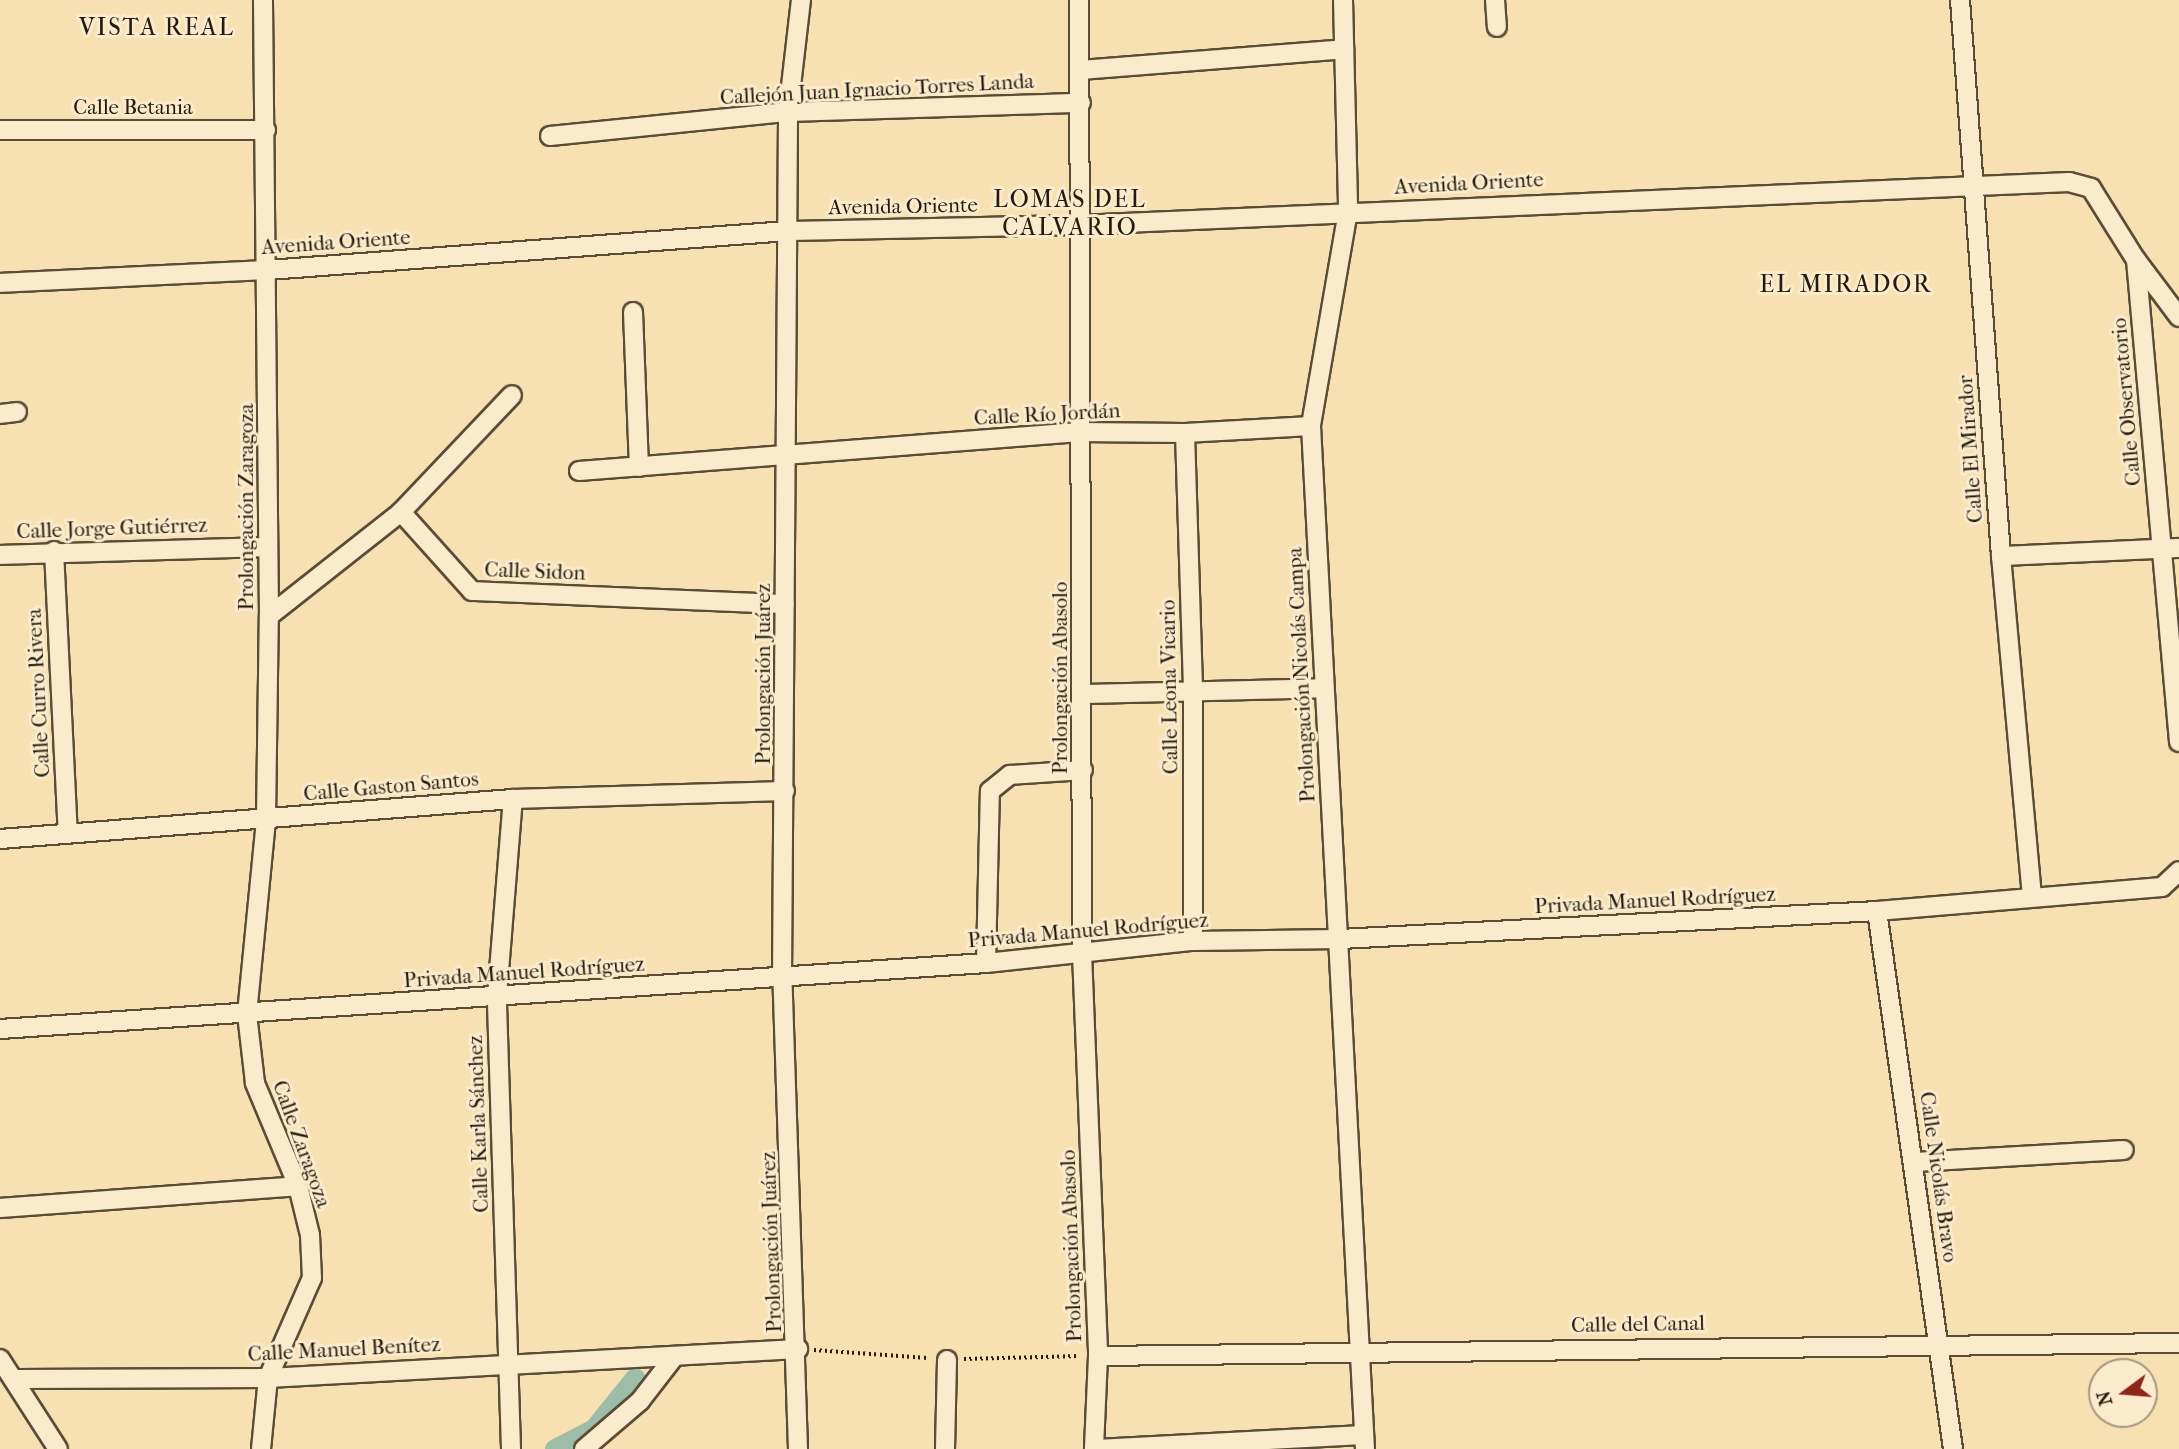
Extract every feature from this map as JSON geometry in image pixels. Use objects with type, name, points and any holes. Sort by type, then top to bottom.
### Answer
[{"type":"street","name":"Prolongación Zaragoza","points":[[247,1014],[266,819],[269,616],[268,270],[263,0]]},
{"type":"street","name":"Prolongación Juárez","points":[[798,1449],[798,1349],[782,978],[786,791],[788,112],[801,0]]},
{"type":"street","name":"Prolongación Abasolo","points":[[1079,0],[1079,432],[1085,694],[1082,953],[1098,1356],[1095,1449]]},
{"type":"street","name":"Prolongación Nicolás Campa","points":[[1343,0],[1348,211],[1311,426],[1340,939],[1357,1350],[1364,1442]]},
{"type":"street","points":[[1495,0],[1496,27]]},
{"type":"street","name":"Calle El Mirador","points":[[1960,0],[2001,556],[2032,895]]},
{"type":"street","points":[[1080,70],[1344,49]]},
{"type":"street","name":"Callejón Juan Ignacio Torres Landa","points":[[550,136],[788,112],[1081,103]]},
{"type":"street","name":"Calle Betania","points":[[0,130],[266,130]]},
{"type":"street","name":"Calle Observatorio","points":[[1975,184],[2069,182],[2091,188],[2136,260],[2170,549],[2179,742]]},
{"type":"street","name":"Avenida Oriente","points":[[0,283],[268,270],[788,231],[1078,225],[1975,184]]},
{"type":"street","points":[[2136,260],[2179,317]]},
{"type":"street","points":[[633,312],[639,467]]},
{"type":"street","points":[[269,616],[401,512],[512,396]]},
{"type":"street","name":"Calle Río Jordán","points":[[579,471],[1079,432],[1185,433],[1311,426]]},
{"type":"street","name":"Calle Leona Vicario","points":[[1185,433],[1193,692],[1193,941]]},
{"type":"street","name":"Calle Sidon","points":[[401,512],[472,591],[785,604]]},
{"type":"street","name":"Calle Jorge Gutiérrez","points":[[0,555],[54,551],[267,547]]},
{"type":"street","points":[[2001,556],[2170,549]]},
{"type":"street","name":"Calle Curro Rivera","points":[[54,551],[68,833]]},
{"type":"street","points":[[1085,694],[1324,688]]},
{"type":"street","points":[[986,963],[990,791],[1010,775],[1083,770]]},
{"type":"street","name":"Calle Gaston Santos","points":[[0,839],[513,799],[786,791]]},
{"type":"street","name":"Calle Karla Sánchez","points":[[511,1449],[497,996],[513,799]]},
{"type":"street","name":"Privada Manuel Rodríguez","points":[[0,1029],[986,963],[1193,941],[1340,939],[1877,911],[2032,895],[2162,887],[2178,873]]},
{"type":"street","name":"Calle Nicolás Bravo","points":[[1877,911],[1916,1163],[1953,1449]]},
{"type":"street","name":"Calle Zaragoza","points":[[247,1014],[255,1083],[298,1186],[310,1235],[312,1279],[268,1378],[261,1449]]},
{"type":"street","points":[[1916,1163],[2124,1150]]},
{"type":"street","points":[[0,1208],[298,1186]]},
{"type":"street","name":"Calle del Canal","points":[[1098,1356],[1357,1350],[2179,1343]]},
{"type":"street","points":[[584,1449],[640,1401],[674,1357],[798,1349]]},
{"type":"street","name":"Calle Manuel Benítez","points":[[17,1379],[268,1378],[507,1362],[674,1357]]},
{"type":"street","points":[[0,1359],[17,1379],[58,1449]]},
{"type":"street","points":[[945,1449],[947,1360]]},
{"type":"street","points":[[1095,1449],[1364,1442]]},
{"type":"waterway","points":[[555,1449],[594,1429],[635,1378]]},
{"type":"district","name":"VISTA REAL","points":[[157,28]]},
{"type":"district","name":"LOMAS DEL CALVARIO","points":[[1070,214]]},
{"type":"district","name":"EL MIRADOR","points":[[1846,285]]}]
